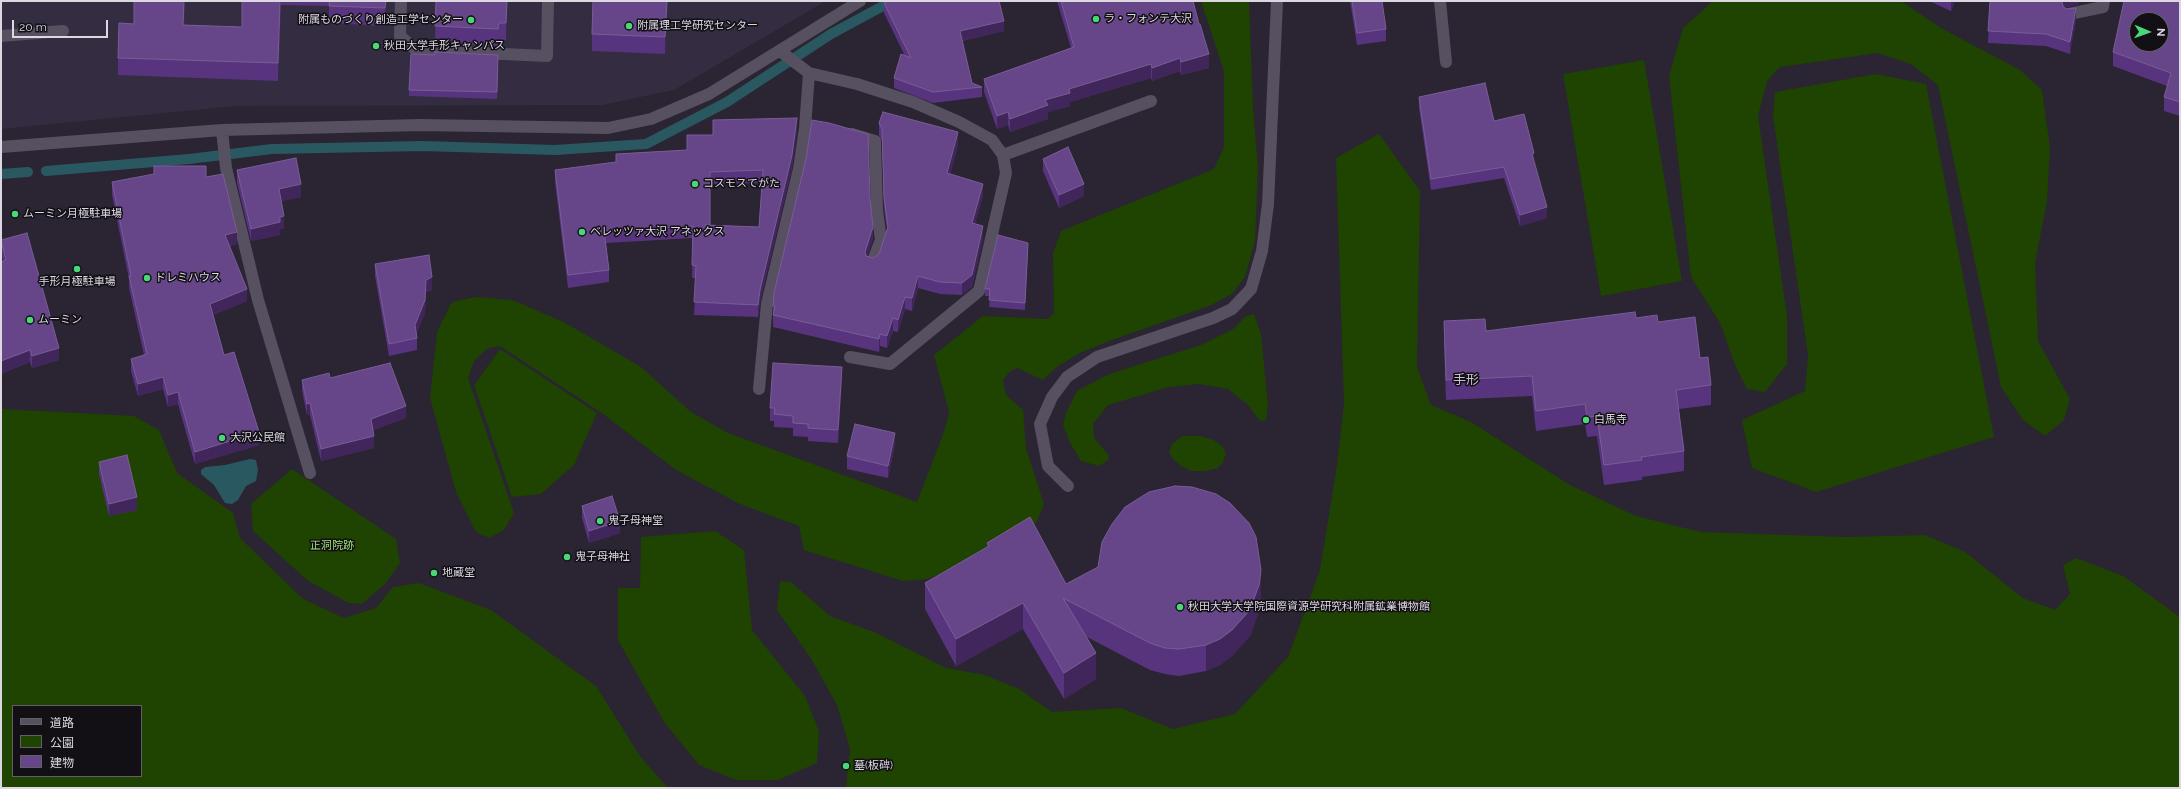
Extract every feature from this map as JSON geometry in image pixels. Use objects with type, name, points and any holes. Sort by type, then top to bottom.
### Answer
[{"type":"street","points":[[401,1],[400,36],[416,50],[547,56],[548,1]]},
{"type":"street","points":[[1,147],[222,130],[420,125],[608,128],[651,119],[709,94],[781,52],[860,1]]},
{"type":"street","points":[[1068,486],[1048,466],[1040,424],[1052,397],[1067,377],[1097,356],[1213,318],[1232,309],[1251,288],[1262,251],[1268,204],[1277,1]]},
{"type":"street","points":[[1440,1],[1446,62]]},
{"type":"street","points":[[2069,14],[2103,7],[2104,1]]},
{"type":"street","points":[[1,36],[63,31]]},
{"type":"street","points":[[781,52],[808,72],[857,84],[913,102],[959,122],[992,140],[1003,155],[1006,173],[979,291],[890,364],[850,357]]},
{"type":"street","points":[[759,389],[766,304],[799,169],[805,120],[808,72]]},
{"type":"street","points":[[1003,155],[1151,101]]},
{"type":"street","points":[[805,120],[819,124]]},
{"type":"street","points":[[222,130],[226,168],[258,300],[310,473]]},
{"type":"street","points":[[840,130],[875,141],[877,210],[881,240],[872,263]]},
{"type":"shaded area","name":"秋田大学手形キャンパス","points":[[1,1],[826,1],[674,90],[602,105],[236,106],[1,129]]},
{"type":"shaded area","points":[[250,459],[256,460],[258,470],[256,481],[246,486],[238,500],[232,504],[225,503],[214,485],[201,474],[201,470],[205,467],[225,465]]},
{"type":"green space","points":[[1201,1],[1249,1],[1253,109],[1258,167],[1255,241],[1245,277],[1232,294],[1209,306],[1109,341],[1080,353],[1058,366],[1043,380],[1017,368],[1009,372],[1003,381],[1006,395],[1023,410],[1026,448],[1044,504],[1036,523],[965,564],[927,579],[903,581],[804,550],[799,526],[740,504],[676,470],[603,414],[500,346],[488,348],[474,361],[468,378],[514,513],[504,530],[489,538],[476,532],[456,492],[430,398],[437,332],[452,302],[476,297],[512,300],[564,322],[641,367],[691,412],[728,433],[917,502],[945,429],[949,412],[934,355],[983,316],[1048,319],[1054,313],[1053,253],[1061,231],[1214,169],[1224,147],[1224,71]]},
{"type":"green space","points":[[1713,1],[1901,1],[1941,28],[2020,70],[2042,90],[2050,148],[2047,202],[2035,263],[2038,341],[2070,399],[2064,420],[2045,436],[2023,420],[2001,387],[1938,85],[1911,64],[1878,53],[1780,67],[1767,81],[1758,116],[1787,316],[1787,364],[1765,392],[1747,389],[1735,365],[1720,323],[1691,277],[1669,76],[1683,28]]},
{"type":"green space","points":[[1644,60],[1682,281],[1601,296],[1563,74]]},
{"type":"green space","points":[[1876,74],[1926,84],[1994,437],[1816,492],[1752,468],[1742,420],[1805,391],[1808,355],[1773,116],[1775,92]]},
{"type":"green space","points":[[1379,134],[1420,191],[1417,367],[1431,405],[1471,422],[1570,485],[1636,516],[1701,532],[1846,537],[1925,535],[1965,552],[2023,598],[2055,610],[2070,594],[2063,565],[2076,558],[2123,576],[2180,617],[2180,788],[846,788],[850,749],[837,705],[810,657],[777,610],[780,581],[791,582],[830,616],[874,632],[946,668],[985,675],[1019,689],[1052,712],[1121,708],[1173,729],[1235,714],[1288,657],[1320,570],[1337,465],[1344,404],[1336,158]]},
{"type":"green space","points":[[1254,314],[1261,334],[1268,405],[1266,420],[1260,421],[1248,405],[1228,389],[1199,384],[1169,387],[1108,405],[1093,424],[1094,438],[1109,455],[1108,460],[1099,466],[1081,461],[1070,443],[1063,425],[1066,413],[1077,391],[1109,374],[1201,345],[1233,329],[1246,316]]},
{"type":"green space","points":[[500,349],[597,413],[574,465],[541,494],[512,497],[474,385]]},
{"type":"green space","points":[[1,409],[134,416],[159,430],[177,473],[233,513],[240,538],[303,599],[344,618],[376,608],[393,587],[419,583],[491,610],[596,686],[640,756],[668,788],[1,788]]},
{"type":"green space","points":[[1182,436],[1200,436],[1214,440],[1223,447],[1226,454],[1223,462],[1218,468],[1205,471],[1191,471],[1181,466],[1172,458],[1169,452],[1172,444]]},
{"type":"green space","name":"正洞院跡","points":[[292,469],[396,539],[400,563],[385,584],[362,604],[349,603],[308,581],[253,531],[251,504]]},
{"type":"green space","points":[[715,531],[744,550],[752,630],[805,696],[819,731],[817,763],[778,780],[736,780],[699,765],[664,722],[618,640],[618,588],[640,588],[641,537]]},
{"type":"building","points":[[134,1],[184,1],[183,25],[242,27],[242,1],[280,1],[278,63],[118,58],[119,23],[134,24]]},
{"type":"building","points":[[330,1],[386,1],[385,8],[329,6]]},
{"type":"building","name":"附属ものづくり創造工学センター","points":[[436,1],[507,1],[506,23],[499,23],[498,29],[435,26]]},
{"type":"building","name":"附属理工学研究センター","points":[[593,1],[667,1],[665,37],[592,34]]},
{"type":"building","points":[[889,1],[999,1],[1004,21],[960,31],[972,83],[982,87],[933,92],[894,78],[901,54],[911,58],[884,3]]},
{"type":"building","points":[[1061,1],[1193,1],[1209,54],[1181,62],[1180,58],[1152,68],[1151,64],[1069,89],[1070,93],[1045,100],[1048,105],[1010,119],[1008,112],[997,116],[984,79],[1074,47]]},
{"type":"building","points":[[1352,1],[1382,1],[1386,29],[1357,33]]},
{"type":"building","points":[[1990,1],[2062,1],[2063,6],[2066,9],[2076,8],[2070,42],[2046,34],[1988,31]]},
{"type":"building","points":[[2124,1],[2180,1],[2180,102],[2164,97],[2171,73],[2113,52]]},
{"type":"building","points":[[435,52],[498,55],[497,92],[409,90],[411,54],[435,55]]},
{"type":"building","points":[[1485,83],[1494,121],[1524,114],[1534,153],[1532,154],[1547,207],[1520,215],[1504,167],[1431,179],[1419,97]]},
{"type":"building","points":[[883,112],[958,132],[947,173],[983,184],[972,223],[983,226],[972,275],[962,283],[940,282],[918,276],[912,298],[905,297],[898,320],[893,318],[887,336],[880,334],[879,339],[773,315],[775,306],[773,306],[774,293],[806,159],[812,120],[829,123],[868,134],[870,198],[873,227],[865,252],[866,256],[873,258],[879,254],[888,227],[884,197],[882,129],[879,123]]},
{"type":"building","points":[[797,118],[792,155],[760,290],[758,305],[694,302],[696,266],[692,265],[693,226],[604,231],[609,270],[568,275],[555,170],[616,162],[616,154],[687,150],[687,135],[713,135],[713,120]],"holes":[[[763,170],[759,227],[705,225],[710,225],[710,172]]]},
{"type":"building","points":[[1068,147],[1084,184],[1059,195],[1043,159]]},
{"type":"building","points":[[296,158],[301,184],[279,189],[284,216],[280,217],[280,222],[251,229],[237,170]]},
{"type":"building","points":[[154,166],[206,166],[206,177],[223,174],[237,232],[225,235],[247,289],[210,304],[224,355],[234,352],[259,432],[195,452],[178,392],[168,395],[163,377],[138,384],[131,359],[147,354],[129,276],[131,276],[112,182],[154,174]]},
{"type":"building","name":"ムーミン","points":[[27,233],[59,348],[32,356],[30,350],[1,361],[1,262],[6,260],[1,240]]},
{"type":"building","points":[[998,235],[1028,243],[1025,303],[989,300],[990,289],[985,289]]},
{"type":"building","points":[[429,255],[432,277],[426,280],[425,300],[415,325],[417,338],[389,344],[375,264]]},
{"type":"building","points":[[1635,312],[1636,318],[1657,315],[1658,322],[1695,317],[1700,358],[1708,357],[1711,385],[1676,390],[1684,451],[1641,457],[1642,460],[1604,465],[1597,416],[1587,417],[1585,404],[1536,411],[1532,376],[1446,380],[1444,321],[1485,319],[1486,331]]},
{"type":"building","points":[[390,363],[406,406],[371,419],[374,436],[321,449],[310,403],[307,404],[302,380],[329,373],[330,378]]},
{"type":"building","points":[[773,363],[842,367],[838,430],[808,428],[808,424],[793,423],[793,416],[774,414],[775,408],[770,408]]},
{"type":"building","points":[[855,424],[895,433],[888,466],[847,456]]},
{"type":"building","points":[[127,455],[137,497],[109,504],[99,462]]},
{"type":"building","name":"秋田大学大学院国際資源学研究科附属鉱業博物館","points":[[1175,486],[1192,487],[1216,494],[1230,503],[1249,523],[1256,537],[1261,570],[1259,585],[1250,610],[1232,630],[1220,639],[1206,645],[1179,649],[1165,648],[1150,643],[1063,598],[1096,653],[1064,673],[1023,603],[956,639],[925,583],[989,546],[987,543],[1030,517],[1066,584],[1098,567],[1102,542],[1112,524],[1125,507],[1149,492]]},
{"type":"building","points":[[612,496],[620,521],[589,531],[582,506]]},
{"type":"waterway","points":[[46,171],[189,159],[272,149],[423,146],[555,150],[646,144],[727,102],[831,34],[892,1]]},
{"type":"waterway","points":[[1,174],[28,172]]},
{"type":"place","name":"ラ・フォンテ大沢","points":[[1096,19]]},
{"type":"place","name":"附属ものづくり創造工学センター","points":[[471,20]]},
{"type":"place","name":"附属理工学研究センター","points":[[629,26]]},
{"type":"place","name":"秋田大学手形キャンパス","points":[[376,46]]},
{"type":"place","name":"コスモスてがた","points":[[695,184]]},
{"type":"place","name":"ムーミン月極駐車場","points":[[15,214]]},
{"type":"place","name":"ベレッツァ大沢 アネックス","points":[[582,232]]},
{"type":"place","name":"手形月極駐車場","points":[[77,269]]},
{"type":"place","name":"ドレミハウス","points":[[147,278]]},
{"type":"place","name":"ムーミン","points":[[30,320]]},
{"type":"place","name":"白馬寺","points":[[1586,420]]},
{"type":"place","name":"大沢公民館","points":[[222,438]]},
{"type":"place","name":"鬼子母神堂","points":[[600,521]]},
{"type":"place","name":"鬼子母神社","points":[[567,557]]},
{"type":"place","name":"地蔵堂","points":[[434,573]]},
{"type":"place","name":"秋田大学大学院国際資源学研究科附属鉱業博物館","points":[[1180,607]]},
{"type":"place","name":"墓(板碑)","points":[[846,766]]},
{"type":"district","name":"手形","points":[[1466,380]]}]
